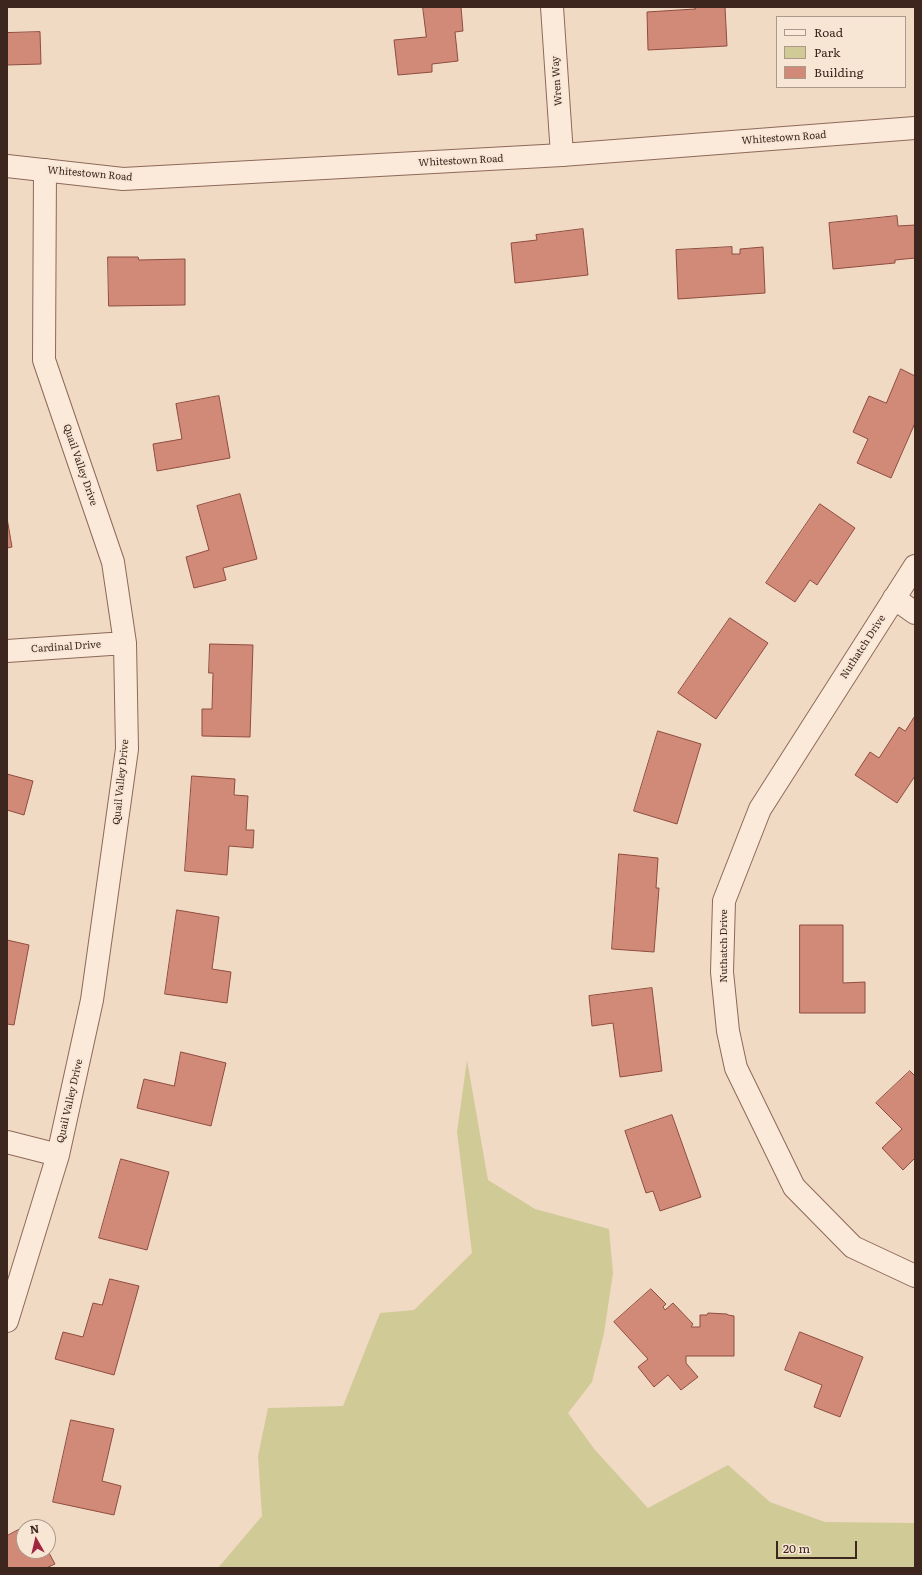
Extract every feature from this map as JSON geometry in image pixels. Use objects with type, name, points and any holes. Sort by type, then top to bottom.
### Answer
[{"type":"street","name":"Wren Way","points":[[552,7],[562,155]]},
{"type":"street","name":"Whitestown Road","points":[[7,166],[123,179],[562,155],[915,128]]},
{"type":"street","name":"Quail Valley Drive","points":[[7,1321],[58,1155],[92,1000],[127,749],[125,643],[113,562],[44,360],[45,170]]},
{"type":"street","name":"Nuthatch Drive","points":[[915,566],[760,809],[724,901],[722,972],[728,1031],[736,1068],[794,1187],[853,1247],[915,1276]]},
{"type":"street","points":[[894,598],[915,613]]},
{"type":"street","name":"Cardinal Drive","points":[[7,650],[125,643]]},
{"type":"street","points":[[7,1142],[58,1155]]},
{"type":"green space","points":[[467,1060],[488,1180],[535,1209],[609,1229],[613,1273],[604,1333],[592,1382],[568,1413],[595,1450],[648,1508],[728,1465],[770,1502],[825,1522],[915,1523],[915,1568],[218,1568],[262,1516],[258,1456],[268,1408],[343,1406],[380,1313],[414,1310],[472,1253],[457,1132]]},
{"type":"building","points":[[423,7],[461,7],[463,31],[455,32],[458,61],[432,64],[432,72],[398,75],[394,40],[426,37]]},
{"type":"building","points":[[695,7],[725,7],[727,46],[648,50],[647,12],[695,9]]},
{"type":"building","points":[[40,32],[41,64],[7,65],[7,33]]},
{"type":"building","points":[[897,216],[898,226],[915,225],[915,258],[895,260],[895,263],[833,269],[829,223]]},
{"type":"building","points":[[583,229],[588,275],[515,283],[511,243],[537,240],[536,235]]},
{"type":"building","points":[[732,247],[732,254],[740,254],[740,249],[763,247],[765,293],[678,299],[676,250]]},
{"type":"building","points":[[108,257],[138,257],[139,260],[185,259],[185,305],[109,306]]},
{"type":"building","points":[[901,369],[915,376],[915,423],[891,478],[857,463],[868,439],[853,432],[869,396],[886,403]]},
{"type":"building","points":[[219,396],[230,458],[157,471],[153,444],[182,439],[176,404]]},
{"type":"building","points":[[240,494],[257,559],[223,568],[226,580],[194,588],[186,557],[209,550],[197,506]]},
{"type":"building","points":[[820,504],[855,528],[817,585],[810,580],[795,602],[766,583]]},
{"type":"building","points":[[7,518],[12,547],[7,548]]},
{"type":"building","points":[[730,618],[768,643],[716,719],[678,693]]},
{"type":"building","points":[[210,644],[253,645],[250,737],[202,736],[202,709],[212,709],[213,673],[209,673]]},
{"type":"building","points":[[915,716],[915,776],[897,803],[855,775],[870,752],[879,758],[899,727],[905,731]]},
{"type":"building","points":[[658,731],[701,744],[677,824],[634,811]]},
{"type":"building","points":[[7,774],[33,781],[24,815],[7,810]]},
{"type":"building","points":[[192,776],[235,779],[234,795],[248,796],[246,830],[254,830],[253,848],[229,846],[227,875],[185,871]]},
{"type":"building","points":[[619,854],[658,858],[656,888],[659,888],[654,952],[612,949]]},
{"type":"building","points":[[177,910],[219,917],[212,969],[231,972],[227,1003],[165,994]]},
{"type":"building","points":[[800,925],[843,925],[843,983],[865,982],[865,1013],[800,1013]]},
{"type":"building","points":[[7,940],[29,945],[14,1025],[7,1024]]},
{"type":"building","points":[[652,988],[662,1071],[620,1077],[613,1023],[592,1026],[589,996]]},
{"type":"building","points":[[181,1052],[226,1063],[211,1126],[137,1108],[144,1079],[174,1086]]},
{"type":"building","points":[[910,1071],[915,1076],[915,1158],[903,1170],[882,1148],[902,1129],[876,1103]]},
{"type":"building","points":[[672,1115],[701,1197],[660,1211],[653,1191],[646,1193],[625,1131]]},
{"type":"building","points":[[121,1159],[169,1172],[147,1250],[99,1238]]},
{"type":"building","points":[[110,1279],[139,1286],[114,1375],[55,1359],[63,1332],[83,1337],[93,1303],[102,1305]]},
{"type":"building","points":[[651,1289],[666,1304],[663,1307],[665,1310],[673,1303],[693,1324],[691,1327],[700,1327],[700,1315],[707,1315],[708,1313],[734,1316],[734,1356],[686,1356],[686,1363],[698,1377],[681,1390],[668,1375],[654,1387],[638,1367],[648,1359],[614,1322]]},
{"type":"building","points":[[800,1332],[863,1357],[840,1417],[814,1407],[822,1385],[785,1370]]},
{"type":"building","points":[[71,1420],[114,1429],[102,1481],[121,1486],[114,1515],[53,1502]]},
{"type":"building","points":[[16,1531],[16,1559],[52,1559],[55,1564],[46,1568],[7,1568],[7,1536]]}]
